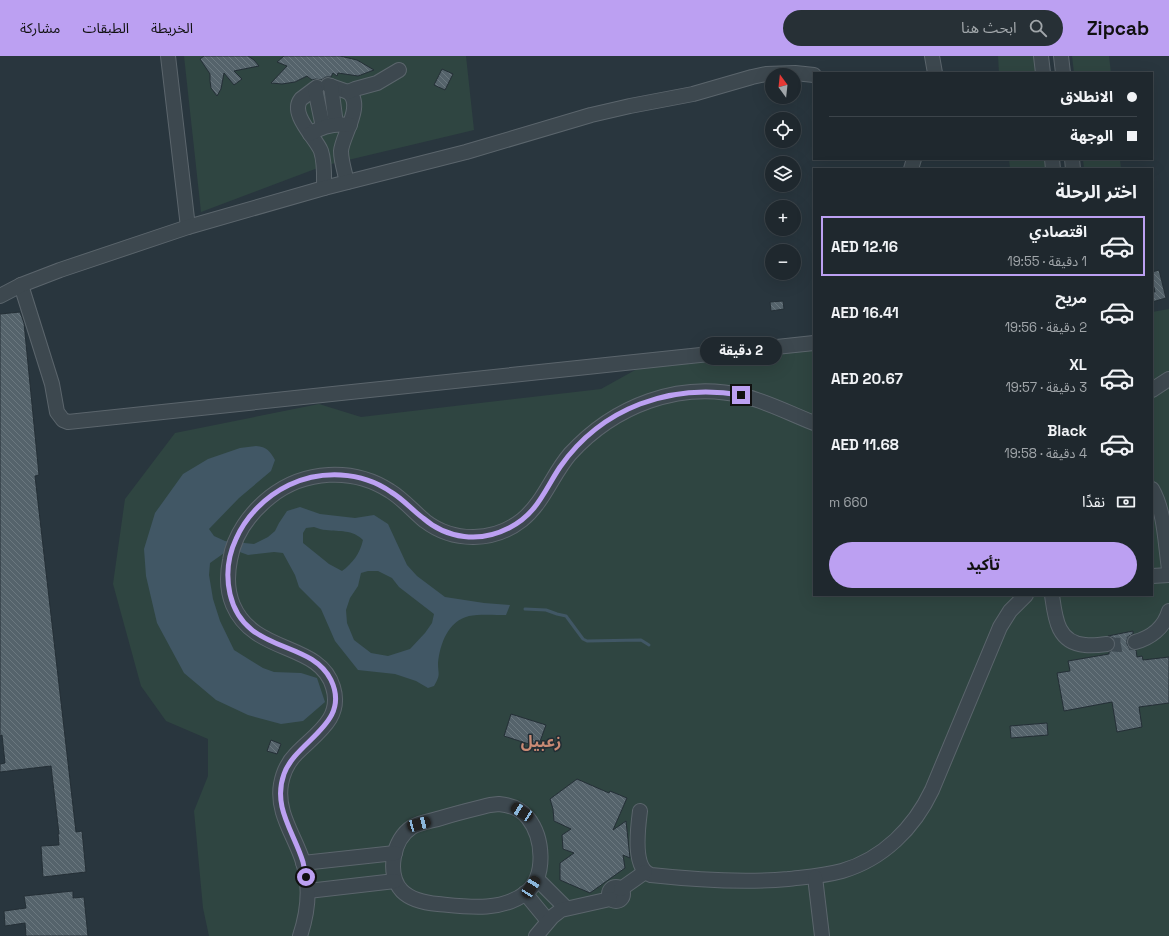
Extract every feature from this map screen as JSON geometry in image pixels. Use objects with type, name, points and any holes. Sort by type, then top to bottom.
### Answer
[{"type":"street","points":[[168,56],[188,227]]},
{"type":"street","points":[[932,56],[935,72]]},
{"type":"street","points":[[1041,56],[1043,72]]},
{"type":"street","points":[[1061,56],[1063,72]]},
{"type":"street","points":[[348,92],[355,88],[377,83],[399,70]]},
{"type":"street","points":[[0,296],[21,285],[79,263],[188,227],[324,188],[466,152],[591,115],[693,94],[752,77],[780,73],[813,75]]},
{"type":"street","points":[[310,134],[336,126],[354,103],[353,97],[348,92],[323,87],[301,99],[298,105],[302,122],[321,152],[323,158],[324,188]]},
{"type":"street","points":[[323,87],[336,126],[347,182]]},
{"type":"street","points":[[21,285],[52,384],[57,412],[63,420],[68,422],[813,343]]},
{"type":"street","points":[[1153,389],[1169,379]]},
{"type":"street","points":[[300,936],[306,913],[308,891],[303,863],[283,814],[280,793],[289,763],[295,755],[324,728],[333,712],[335,703],[333,686],[324,670],[318,664],[310,658],[266,640],[248,627],[235,610],[228,589],[228,565],[235,540],[249,518],[259,506],[284,487],[314,476],[327,475],[355,477],[381,486],[392,492],[424,520],[446,532],[458,536],[483,537],[507,529],[526,516],[542,499],[560,467],[588,436],[622,413],[651,400],[698,391],[741,395],[767,403],[813,424]]},
{"type":"street","points":[[1153,491],[1161,512],[1169,568]]},
{"type":"street","points":[[1153,576],[1169,575]]},
{"type":"street","points":[[640,811],[638,848],[641,866],[651,875],[737,882],[815,877],[842,871],[867,861],[899,837],[915,820],[921,810],[932,790],[1000,627],[1010,610],[1025,596]]},
{"type":"street","points":[[1052,596],[1057,624],[1069,641],[1085,646],[1107,644]]},
{"type":"street","points":[[1135,642],[1144,640],[1157,631],[1166,619],[1169,611]]},
{"type":"street","points":[[490,804],[499,804],[515,807],[525,815],[532,825],[540,850],[540,865],[537,879],[526,893],[501,904],[475,908],[424,902],[408,896],[395,881],[395,853],[396,846],[403,835],[408,830],[419,824],[490,804]]},
{"type":"street","points":[[303,863],[395,853]]},
{"type":"street","points":[[536,936],[556,913],[566,908],[610,899],[608,896],[609,890],[615,886],[621,889],[646,872]]},
{"type":"street","points":[[815,877],[822,936]]},
{"type":"street","points":[[537,879],[566,908]]},
{"type":"street","points":[[308,891],[395,881]]},
{"type":"street","points":[[526,893],[548,921]]},
{"type":"green space","points":[[184,56],[466,56],[474,130],[323,166],[201,212]]},
{"type":"green space","points":[[998,56],[1035,56],[1037,72],[999,72]]},
{"type":"green space","points":[[1072,56],[1109,56],[1111,72],[1074,72]]},
{"type":"green space","points":[[1009,160],[1048,160],[1049,168],[1010,168]]},
{"type":"green space","points":[[1083,160],[1120,160],[1121,168],[1084,168]]},
{"type":"green space","points":[[1169,309],[1169,936],[209,936],[203,908],[194,811],[208,776],[208,739],[166,721],[141,686],[113,584],[125,499],[175,433],[319,404],[361,417],[601,389],[637,369],[813,350],[813,596],[1153,596],[1153,312]]},
{"type":"water","points":[[256,446],[266,448],[275,460],[271,471],[239,498],[209,529],[214,536],[225,541],[254,544],[268,537],[275,531],[287,511],[300,507],[320,514],[355,518],[374,515],[388,524],[407,565],[417,576],[445,597],[510,605],[506,615],[473,615],[462,619],[450,628],[443,641],[439,656],[438,679],[434,686],[428,688],[416,681],[395,674],[358,670],[335,641],[321,609],[299,587],[295,575],[283,553],[274,552],[248,555],[237,551],[227,551],[210,563],[209,575],[213,599],[220,621],[234,650],[263,668],[274,672],[301,673],[317,678],[325,702],[303,721],[281,724],[248,715],[216,700],[184,673],[157,623],[146,576],[144,549],[155,513],[183,474],[208,459],[240,448]],"holes":[[[314,527],[324,530],[355,534],[363,540],[356,557],[350,565],[342,571],[329,564],[303,543],[303,533],[306,528]],[[378,571],[392,578],[399,587],[434,614],[432,623],[410,649],[388,656],[371,653],[354,640],[347,623],[346,610],[350,598],[358,586],[361,573]]]},
{"type":"building","points":[[204,56],[248,56],[259,66],[234,71],[242,79],[234,85],[224,73],[221,89],[217,96],[211,88],[210,74],[200,59]]},
{"type":"building","points":[[284,56],[340,56],[357,60],[374,70],[358,76],[338,73],[337,76],[333,73],[331,77],[326,77],[321,80],[312,80],[307,76],[295,82],[282,84],[271,83],[287,66],[277,62]]},
{"type":"building","points":[[442,69],[453,74],[445,90],[434,85]]},
{"type":"building","points":[[1159,270],[1166,298],[1153,302],[1153,292],[1155,292],[1153,272]]},
{"type":"building","points":[[783,301],[784,309],[771,311],[770,302]]},
{"type":"building","points":[[20,312],[24,323],[39,475],[35,476],[76,832],[82,831],[86,872],[43,877],[41,846],[59,845],[51,766],[0,772],[0,764],[5,763],[2,735],[0,736],[0,314]]},
{"type":"building","points":[[1133,631],[1133,634],[1129,636],[1127,640],[1127,644],[1130,649],[1136,650],[1137,657],[1142,656],[1143,660],[1169,657],[1169,703],[1139,707],[1142,727],[1117,732],[1112,702],[1064,711],[1057,673],[1070,671],[1068,661],[1109,654],[1109,652],[1115,648],[1115,643],[1113,638],[1108,636]]},
{"type":"building","points":[[511,714],[546,725],[538,747],[504,736]]},
{"type":"building","points":[[1047,723],[1048,735],[1011,738],[1010,726]]},
{"type":"building","points":[[271,740],[281,744],[277,754],[267,751]]},
{"type":"building","points":[[577,779],[609,793],[610,791],[627,798],[613,830],[626,821],[630,858],[623,855],[625,868],[590,893],[560,880],[560,863],[574,853],[563,849],[562,835],[571,829],[554,821],[550,799]]},
{"type":"building","points":[[73,891],[73,898],[84,897],[88,936],[26,936],[25,923],[5,926],[4,911],[26,908],[24,896]]},
{"type":"waterway","points":[[525,609],[546,610],[566,616],[583,639],[587,641],[641,640],[649,645]]},
{"type":"tunnel","points":[[1107,644],[1120,645],[1135,642]]},
{"type":"district","name":"زعبيل","points":[[541,741]]},
{"type":"route","points":[[306,877],[303,863],[283,814],[280,793],[284,772],[289,763],[295,755],[324,728],[329,720],[333,712],[335,694],[329,677],[318,664],[310,658],[266,640],[256,634],[248,627],[235,610],[228,589],[228,565],[235,540],[241,529],[259,506],[284,487],[299,481],[314,476],[341,475],[368,480],[381,486],[392,492],[424,520],[446,532],[458,536],[483,537],[495,534],[517,524],[535,508],[542,499],[560,467],[578,446],[588,436],[622,413],[651,400],[682,393],[698,391],[741,395]]}]
